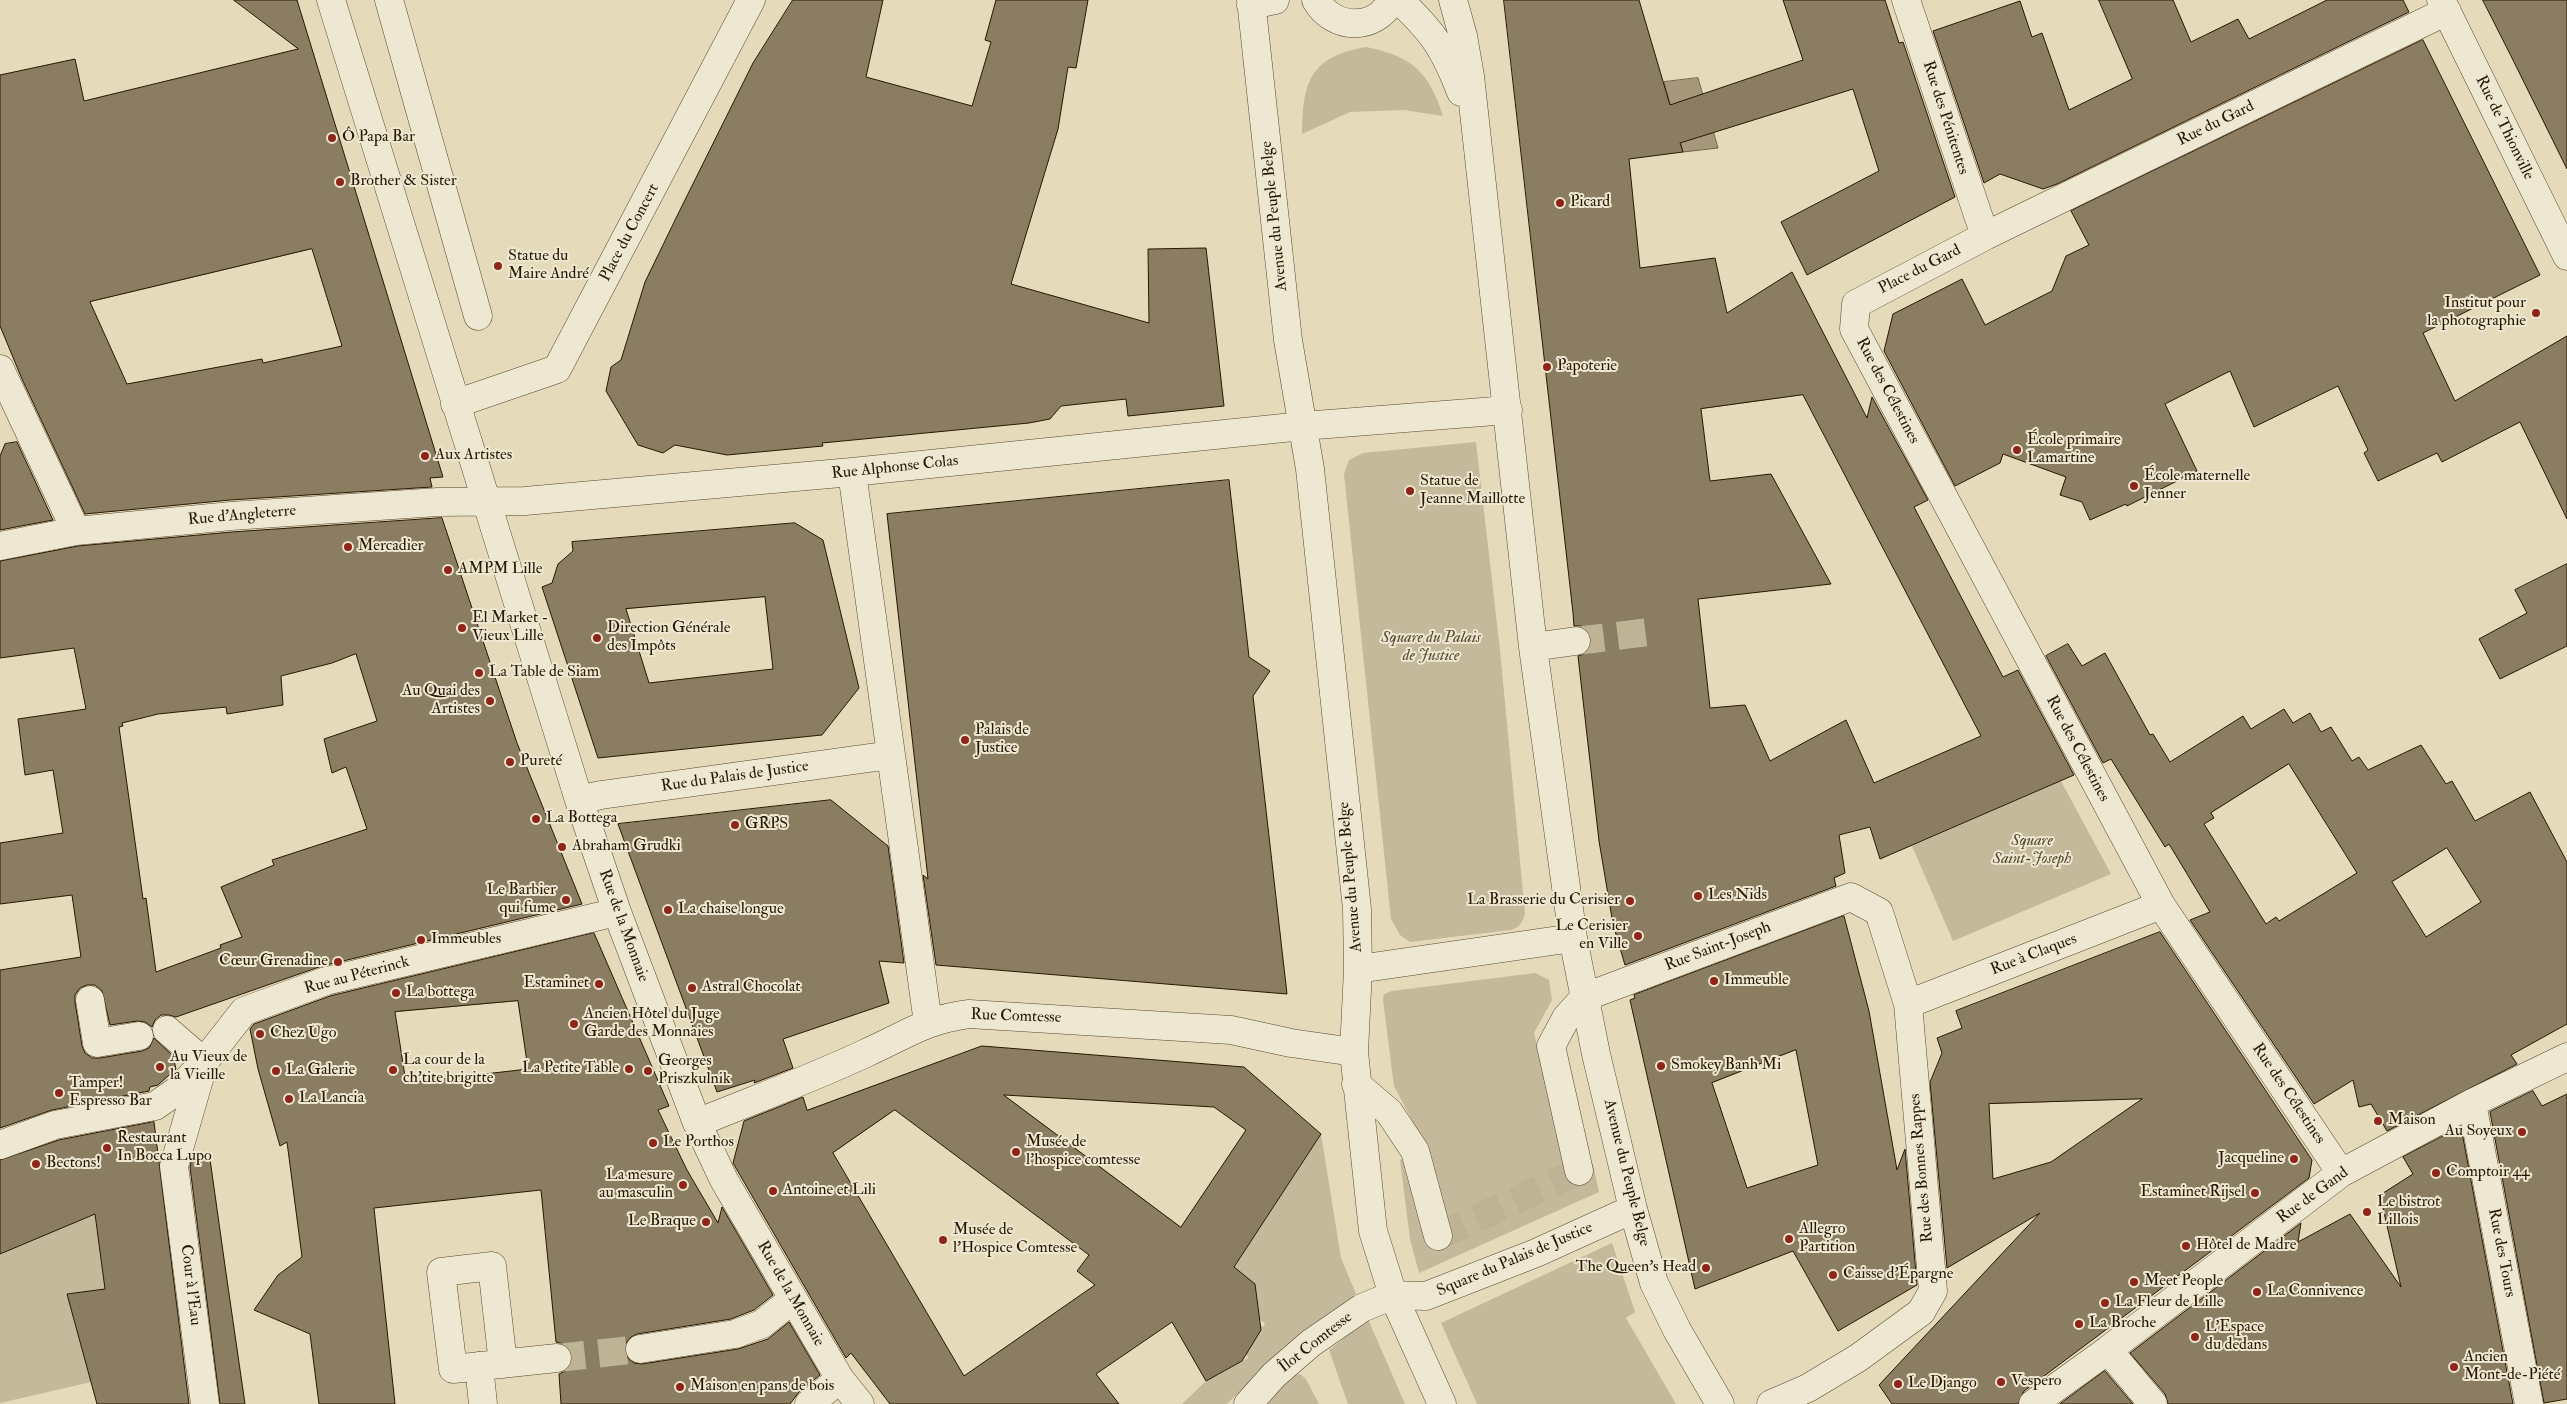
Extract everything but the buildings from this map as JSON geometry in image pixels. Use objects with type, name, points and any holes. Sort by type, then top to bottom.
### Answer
[{"type":"street","points":[[331,0],[486,501]]},
{"type":"street","points":[[389,0],[478,316]]},
{"type":"street","name":"Place du Concert","points":[[455,404],[557,369],[751,0]]},
{"type":"street","points":[[1316,0],[1323,11],[1334,20],[1356,24],[1376,18],[1392,0]]},
{"type":"street","name":"Avenue du Peuple Belge","points":[[1399,0],[1431,31],[1443,49],[1463,97],[1477,143]]},
{"type":"street","name":"Avenue du Peuple Belge","points":[[1453,0],[1463,36],[1470,76],[1533,646],[1573,938],[1596,1054],[1633,1209],[1654,1283],[1677,1330],[1720,1404]]},
{"type":"street","name":"Rue des Pénitentes","points":[[1906,0],[1985,236]]},
{"type":"street","name":"Avenue du Peuple Belge","points":[[1259,2],[1288,340],[1312,488],[1357,909],[1358,969],[1354,1052],[1373,1231],[1393,1295],[1442,1404]]},
{"type":"street","name":"Rue du Gard","points":[[1985,236],[2444,6]]},
{"type":"street","name":"Rue de Thionville","points":[[2444,6],[2567,256]]},
{"type":"street","name":"Place du Gard","points":[[1856,304],[1985,236]]},
{"type":"street","name":"Rue des Célestines","points":[[1856,304],[1854,329],[2160,905],[2341,1173]]},
{"type":"street","points":[[0,369],[76,531]]},
{"type":"street","points":[[1303,426],[1508,410]]},
{"type":"street","name":"Rue Alphonse Colas","points":[[486,501],[525,501],[852,472],[1303,426]]},
{"type":"street","points":[[852,472],[928,1023]]},
{"type":"street","name":"Rue d'Angleterre","points":[[0,546],[76,531],[241,515],[438,502],[486,501]]},
{"type":"street","name":"Rue de la Monnaie","points":[[486,501],[579,800],[617,912],[696,1123],[724,1180],[793,1299],[840,1379],[860,1404]]},
{"type":"street","points":[[1533,646],[1576,641]]},
{"type":"street","name":"Rue du Palais de Justice","points":[[579,800],[892,756]]},
{"type":"street","name":"Rue Saint-Joseph","points":[[1585,997],[1851,897]]},
{"type":"street","name":"Rue des Bonnes Rappes","points":[[1771,1404],[1808,1388],[1858,1358],[1921,1312],[1933,1291],[1908,1004],[1879,912],[1851,897]]},
{"type":"street","name":"Rue à Claques","points":[[1908,1004],[2160,905]]},
{"type":"street","name":"Rue au Péterinck","points":[[204,1062],[244,1011],[326,981],[617,912]]},
{"type":"street","points":[[1358,969],[1573,938]]},
{"type":"street","points":[[1579,1171],[1550,1046],[1566,1018],[1585,997]]},
{"type":"street","points":[[90,1000],[97,1043],[139,1036]]},
{"type":"street","name":"Rue Comtesse","points":[[696,1123],[859,1057],[944,1017],[991,1014],[1231,1030],[1291,1043],[1354,1052]]},
{"type":"street","points":[[0,1145],[55,1126],[155,1106],[178,1090],[204,1062],[167,1030]]},
{"type":"street","name":"Rue de Gand","points":[[2032,1404],[2108,1350],[2341,1173],[2472,1103],[2567,1057]]},
{"type":"street","name":"Cour à l'Eau","points":[[204,1062],[174,1166],[205,1404]]},
{"type":"street","points":[[1356,1084],[1389,1112],[1415,1151],[1438,1236]]},
{"type":"street","name":"Rue des Tours","points":[[2472,1103],[2530,1404]]},
{"type":"street","name":"Square du Palais de Justice","points":[[1393,1295],[1426,1296],[1536,1253],[1633,1209]]},
{"type":"street","name":"Îlot Comtesse","points":[[1248,1404],[1274,1375],[1311,1344],[1362,1308],[1393,1295]]},
{"type":"street","points":[[640,1349],[735,1334],[762,1324],[793,1299]]},
{"type":"street","points":[[2108,1350],[2153,1404]]},
{"type":"street","points":[[483,1404],[491,1365],[557,1358]]},
{"type":"street","points":[[809,1404],[840,1379]]},
{"type":"green space","points":[[1366,47],[1395,55],[1416,68],[1438,100],[1443,116],[1404,110],[1350,112],[1302,134],[1304,100],[1313,75],[1321,65],[1332,58],[1347,51]]},
{"type":"green space","name":"Square du Palais de Justice","points":[[1476,442],[1500,650],[1525,914],[1519,926],[1511,930],[1410,942],[1400,935],[1391,919],[1344,474],[1349,460],[1363,453]]},
{"type":"green space","name":"Square Saint-Joseph","points":[[2061,781],[2111,874],[1953,941],[1912,846]]},
{"type":"green space","points":[[1535,973],[1549,980],[1552,1000],[1534,1033],[1568,1170],[1593,1164],[1599,1192],[1419,1273],[1410,1239],[1400,1160],[1426,1147],[1394,1086],[1383,1000],[1384,994],[1392,991]]},
{"type":"green space","points":[[1321,1134],[1341,1258],[1356,1294],[1264,1367],[1227,1404],[1182,1404],[1206,1381],[1248,1358],[1245,1351],[1258,1324],[1263,1327],[1265,1323],[1260,1320],[1255,1284],[1234,1267]]},
{"type":"green space","points":[[92,1196],[105,1289],[67,1294],[126,1374],[0,1403],[0,1254]]},
{"type":"green space","points":[[1612,1243],[1635,1312],[1626,1318],[1676,1404],[1477,1404],[1441,1323]]},
{"type":"green space","points":[[1368,1319],[1405,1404],[1348,1404],[1329,1350]]},
{"type":"green space","points":[[1300,1374],[1306,1379],[1319,1404],[1260,1404],[1292,1376]]},
{"type":"shaded area","points":[[1698,78],[1718,148],[1683,152],[1664,82]]},
{"type":"tunnel","points":[[1576,641],[1657,631]]},
{"type":"tunnel","points":[[1438,1236],[1579,1171]]},
{"type":"tunnel","points":[[557,1358],[640,1349]]},
{"type":"place","name":"Ô Papa Bar","points":[[332,138]]},
{"type":"place","name":"Brother & Sister","points":[[340,182]]},
{"type":"place","name":"Picard","points":[[1560,203]]},
{"type":"place","name":"Statue du Maire André","points":[[498,266]]},
{"type":"place","name":"Institut pour la photographie","points":[[2536,313]]},
{"type":"place","name":"Papoterie","points":[[1547,367]]},
{"type":"place","name":"École primaire Lamartine","points":[[2017,450]]},
{"type":"place","name":"Aux Artistes","points":[[425,456]]},
{"type":"place","name":"École maternelle Jenner","points":[[2134,486]]},
{"type":"place","name":"Statue de Jeanne Maillotte","points":[[1410,491]]},
{"type":"place","name":"Mercadier","points":[[348,547]]},
{"type":"place","name":"AMPM Lille","points":[[448,570]]},
{"type":"place","name":"El Market - Vieux Lille","points":[[462,628]]},
{"type":"place","name":"Direction Générale des Impôts","points":[[597,638]]},
{"type":"place","name":"La Table de Siam","points":[[479,673]]},
{"type":"place","name":"Au Quai des Artistes","points":[[490,701]]},
{"type":"place","name":"Palais de Justice","points":[[965,740]]},
{"type":"place","name":"Pureté","points":[[510,762]]},
{"type":"place","name":"La Bottega","points":[[536,819]]},
{"type":"place","name":"GRPS","points":[[735,825]]},
{"type":"place","name":"Abraham Grudki","points":[[562,847]]},
{"type":"place","name":"Les Nids","points":[[1698,896]]},
{"type":"place","name":"Le Barbier qui fume","points":[[566,900]]},
{"type":"place","name":"La Brasserie du Cerisier","points":[[1630,901]]},
{"type":"place","name":"La chaise longue","points":[[668,910]]},
{"type":"place","name":"Le Cerisier en Ville","points":[[1638,936]]},
{"type":"place","name":"Immeubles","points":[[421,940]]},
{"type":"place","name":"Cœur Grenadine","points":[[338,962]]},
{"type":"place","name":"Immeuble","points":[[1714,981]]},
{"type":"place","name":"Estaminet","points":[[599,984]]},
{"type":"place","name":"Astral Chocolat","points":[[692,988]]},
{"type":"place","name":"La bottega","points":[[396,993]]},
{"type":"place","name":"Ancien Hôtel du Juge Garde des Monnaies","points":[[574,1024]]},
{"type":"place","name":"Chez Ugo","points":[[260,1034]]},
{"type":"place","name":"Smokey Banh Mi","points":[[1661,1066]]},
{"type":"place","name":"Au Vieux de la Vieille","points":[[160,1067]]},
{"type":"place","name":"La Petite Table","points":[[629,1069]]},
{"type":"place","name":"La cour de la ch’tite brigitte","points":[[393,1070]]},
{"type":"place","name":"La Galerie","points":[[276,1071]]},
{"type":"place","name":"Georges Priszkulnik","points":[[648,1071]]},
{"type":"place","name":"Tamper! Espresso Bar","points":[[59,1093]]},
{"type":"place","name":"La Lancia","points":[[289,1099]]},
{"type":"place","name":"Maison","points":[[2378,1121]]},
{"type":"place","name":"Au Soyeux","points":[[2522,1132]]},
{"type":"place","name":"Le Porthos","points":[[653,1143]]},
{"type":"place","name":"Restaurant In Bocca Lupo","points":[[107,1148]]},
{"type":"place","name":"Musée de l'hospice comtesse","points":[[1016,1152]]},
{"type":"place","name":"Jacqueline","points":[[2294,1159]]},
{"type":"place","name":"Bectons!","points":[[36,1164]]},
{"type":"place","name":"Comptoir 44","points":[[2436,1173]]},
{"type":"place","name":"La mesure au masculin","points":[[683,1185]]},
{"type":"place","name":"Antoine et Lili","points":[[773,1191]]},
{"type":"place","name":"Estaminet Rijsel","points":[[2255,1193]]},
{"type":"place","name":"Le bistrot Lillois","points":[[2367,1212]]},
{"type":"place","name":"Le Braque","points":[[706,1222]]},
{"type":"place","name":"Allegro Partition","points":[[1789,1239]]},
{"type":"place","name":"Musée de l'Hospice Comtesse","points":[[943,1240]]},
{"type":"place","name":"Hôtel de Madre","points":[[2186,1246]]},
{"type":"place","name":"The Queen's Head","points":[[1706,1268]]},
{"type":"place","name":"Caisse d'Épargne","points":[[1833,1275]]},
{"type":"place","name":"Meet People","points":[[2134,1282]]},
{"type":"place","name":"La Connivence","points":[[2257,1292]]},
{"type":"place","name":"La Fleur de Lille","points":[[2105,1303]]},
{"type":"place","name":"La Broche","points":[[2079,1324]]},
{"type":"place","name":"L'Espace du dedans","points":[[2195,1337]]},
{"type":"place","name":"Ancien Mont-de-Piété","points":[[2454,1367]]},
{"type":"place","name":"Vespero","points":[[2001,1382]]},
{"type":"place","name":"Le Django","points":[[1898,1384]]},
{"type":"place","name":"Maison en pans de bois","points":[[680,1387]]}]
